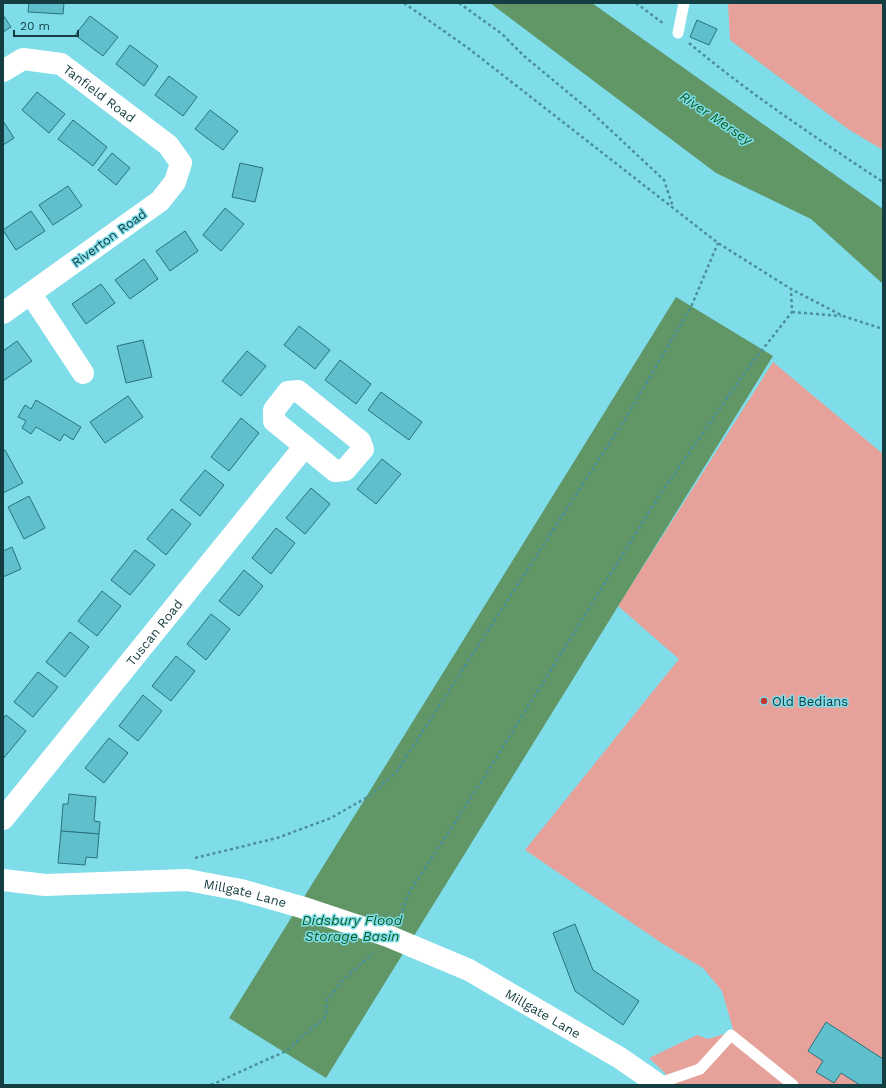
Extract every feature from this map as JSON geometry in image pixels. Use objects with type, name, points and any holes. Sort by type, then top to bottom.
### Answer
[{"type":"street","name":"Tanfield Road","points":[[3,71],[23,59],[61,64],[168,145]]},
{"type":"street","name":"Riverton Road","points":[[3,313],[160,201],[175,182],[182,163],[168,145]]},
{"type":"street","points":[[31,294],[84,374]]},
{"type":"street","name":"Tuscan Road","points":[[3,819],[305,446]]},
{"type":"street","name":"Millgate Lane","points":[[3,880],[45,885],[187,880],[241,890],[301,907],[388,936],[469,970],[620,1058],[658,1084]]},
{"type":"lane","points":[[678,33],[684,3]]},
{"type":"lane","points":[[658,1084],[700,1070],[731,1035],[793,1085]]},
{"type":"path","points":[[404,3],[468,48],[718,243],[791,289],[843,316],[883,330]]},
{"type":"path","points":[[458,3],[502,34],[524,56],[588,109],[664,180],[673,208]]},
{"type":"path","points":[[636,3],[678,33],[717,67],[802,129],[883,182]]},
{"type":"path","points":[[194,858],[277,838],[331,818],[371,794],[396,771],[626,416],[691,307],[718,243]]},
{"type":"path","points":[[211,1085],[286,1051],[326,1016],[327,1000],[342,980],[388,936],[400,918],[409,893],[484,779],[659,496],[748,368],[792,312],[791,289]]},
{"type":"path","points":[[792,312],[843,316]]},
{"type":"shaded area","points":[[728,3],[883,3],[883,150],[848,129],[730,40]]},
{"type":"shaded area","name":"Old Bedians","points":[[773,362],[883,454],[883,1085],[673,1085],[664,1072],[649,1058],[697,1035],[708,1039],[731,1032],[733,1029],[722,991],[703,968],[663,944],[525,850],[679,659],[618,606]]},
{"type":"water","name":"River Mersey","points":[[490,3],[592,3],[883,209],[883,284],[811,219],[716,173]]},
{"type":"water","name":"Didsbury Flood Storage Basin","points":[[676,297],[773,356],[326,1078],[229,1018]]},
{"type":"building","points":[[29,3],[64,3],[63,14],[28,12]]},
{"type":"building","points":[[3,15],[11,27],[3,32]]},
{"type":"building","points":[[90,16],[118,37],[103,56],[75,35]]},
{"type":"building","points":[[697,20],[717,29],[709,45],[690,37]]},
{"type":"building","points":[[130,45],[158,66],[144,86],[116,64]]},
{"type":"building","points":[[169,76],[197,97],[183,116],[155,95]]},
{"type":"building","points":[[37,92],[65,114],[49,133],[22,110]]},
{"type":"building","points":[[210,110],[238,131],[223,150],[195,129]]},
{"type":"building","points":[[73,120],[107,147],[93,166],[58,139]]},
{"type":"building","points":[[3,121],[14,138],[3,145]]},
{"type":"building","points":[[112,153],[130,168],[116,185],[98,170]]},
{"type":"building","points":[[240,163],[263,168],[255,202],[232,197]]},
{"type":"building","points":[[68,186],[82,206],[53,225],[39,205]]},
{"type":"building","points":[[225,208],[244,224],[221,251],[203,235]]},
{"type":"building","points":[[31,211],[45,231],[16,250],[3,230]]},
{"type":"building","points":[[185,231],[198,251],[170,271],[156,251]]},
{"type":"building","points":[[144,259],[158,279],[130,299],[115,280]]},
{"type":"building","points":[[101,284],[115,303],[86,324],[72,304]]},
{"type":"building","points":[[299,326],[330,350],[315,369],[284,345]]},
{"type":"building","points":[[143,340],[152,377],[126,383],[117,346]]},
{"type":"building","points":[[17,341],[32,361],[3,381],[3,351]]},
{"type":"building","points":[[247,351],[266,366],[241,396],[222,381]]},
{"type":"building","points":[[340,360],[371,384],[356,404],[325,380]]},
{"type":"building","points":[[381,392],[422,422],[409,440],[368,410]]},
{"type":"building","points":[[128,396],[143,417],[105,443],[90,422]]},
{"type":"building","points":[[36,400],[81,427],[73,440],[64,434],[60,441],[36,427],[31,434],[22,428],[26,421],[18,417],[25,405],[31,409]]},
{"type":"building","points":[[241,418],[259,433],[229,471],[211,457]]},
{"type":"building","points":[[5,450],[23,483],[3,493],[3,451]]},
{"type":"building","points":[[382,459],[401,474],[376,504],[357,489]]},
{"type":"building","points":[[205,470],[224,485],[200,516],[180,500]]},
{"type":"building","points":[[311,488],[330,504],[305,534],[286,518]]},
{"type":"building","points":[[29,496],[45,528],[24,539],[8,507]]},
{"type":"building","points":[[172,509],[191,524],[166,555],[147,539]]},
{"type":"building","points":[[276,528],[295,543],[271,574],[252,558]]},
{"type":"building","points":[[12,547],[21,569],[3,577],[3,551]]},
{"type":"building","points":[[135,550],[155,565],[130,595],[111,580]]},
{"type":"building","points":[[244,570],[263,586],[239,616],[219,601]]},
{"type":"building","points":[[102,591],[121,606],[97,636],[78,621]]},
{"type":"building","points":[[211,614],[230,629],[206,660],[187,644]]},
{"type":"building","points":[[70,632],[89,647],[65,677],[46,662]]},
{"type":"building","points":[[176,656],[195,671],[171,701],[152,686]]},
{"type":"building","points":[[38,672],[58,687],[33,717],[14,702]]},
{"type":"building","points":[[143,695],[162,711],[138,741],[119,726]]},
{"type":"building","points":[[6,715],[26,731],[3,759],[3,719]]},
{"type":"building","points":[[109,738],[128,753],[104,783],[85,768]]},
{"type":"building","points":[[69,794],[96,797],[94,821],[100,822],[99,834],[61,831],[63,804],[68,804]]},
{"type":"building","points":[[61,831],[99,834],[97,858],[86,857],[85,865],[58,863]]},
{"type":"building","points":[[575,924],[593,970],[639,1001],[623,1025],[575,991],[553,933]]},
{"type":"building","points":[[826,1022],[883,1059],[883,1085],[860,1085],[841,1073],[834,1083],[816,1072],[823,1061],[808,1051]]},
{"type":"place","name":"Old Bedians","points":[[764,701]]}]
